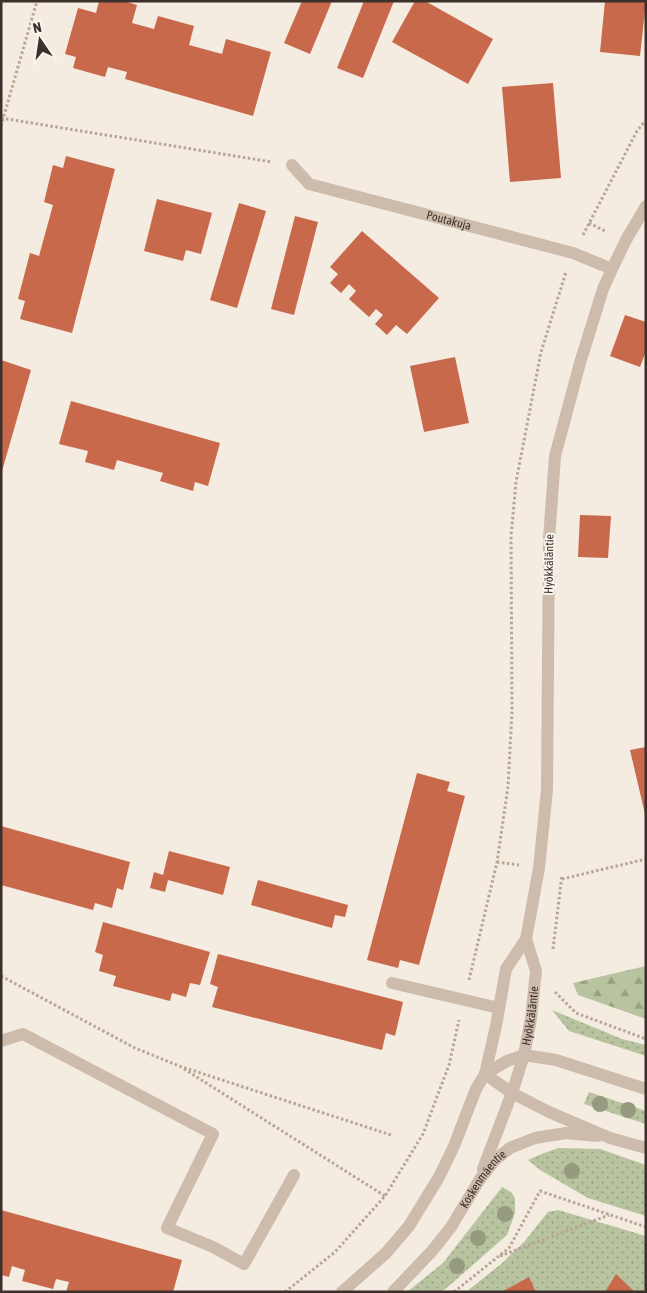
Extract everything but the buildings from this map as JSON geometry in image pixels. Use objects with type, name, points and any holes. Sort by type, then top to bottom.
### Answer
[{"type":"street","name":"Poutakuja","points":[[292,165],[309,184],[572,253],[612,269]]},
{"type":"street","name":"Hyökkäläntie","points":[[484,1074],[506,969],[526,939],[539,868],[547,790],[549,539],[555,456],[580,363],[603,289],[626,240],[646,206]]},
{"type":"street","name":"Hyökkäläntie","points":[[480,1179],[512,1093],[524,1055],[531,1019],[536,971],[526,939]]},
{"type":"street","points":[[392,983],[499,1008]]},
{"type":"street","points":[[1,1041],[23,1034],[213,1134],[167,1228],[213,1247],[244,1264],[294,1175]]},
{"type":"street","points":[[342,1292],[386,1253],[409,1226],[439,1177],[484,1074],[507,1061],[524,1055],[556,1060],[646,1089]]},
{"type":"street","name":"Koskenmäentie","points":[[484,1074],[512,1093],[549,1112],[610,1138],[646,1148]]},
{"type":"street","name":"Koskenmäentie","points":[[393,1292],[452,1227],[480,1179],[495,1160],[510,1148],[535,1138],[566,1133],[610,1138]]},
{"type":"path","points":[[1,126],[37,1]]},
{"type":"path","points":[[2,119],[292,165]]},
{"type":"path","points":[[562,879],[646,859]]},
{"type":"path","points":[[284,1292],[335,1252],[385,1196],[423,1134],[449,1065],[497,862],[563,872],[552,954]]},
{"type":"path","points":[[1,976],[135,1048],[179,1066],[391,1135]]},
{"type":"path","points":[[554,990],[576,1013],[646,1039]]},
{"type":"path","points":[[179,1066],[385,1196]]},
{"type":"path","points":[[454,1292],[509,1248],[540,1191],[646,1227]]},
{"type":"path","points":[[497,1257],[610,1215]]},
{"type":"green space","points":[[646,966],[646,1019],[578,995],[573,983]]},
{"type":"green space","points":[[552,1010],[622,1039],[646,1045],[646,1056],[569,1031]]},
{"type":"green space","points":[[589,1092],[646,1111],[646,1124],[584,1104]]},
{"type":"green space","points":[[559,1148],[600,1149],[646,1165],[646,1216],[588,1198],[540,1170],[528,1160]]},
{"type":"green space","points":[[502,1187],[511,1192],[515,1198],[515,1213],[507,1235],[442,1292],[407,1292],[443,1263]]},
{"type":"green space","points":[[558,1210],[646,1236],[646,1292],[635,1292],[616,1275],[605,1292],[536,1292],[528,1278],[501,1292],[466,1292],[501,1264],[524,1242],[548,1212]]}]
